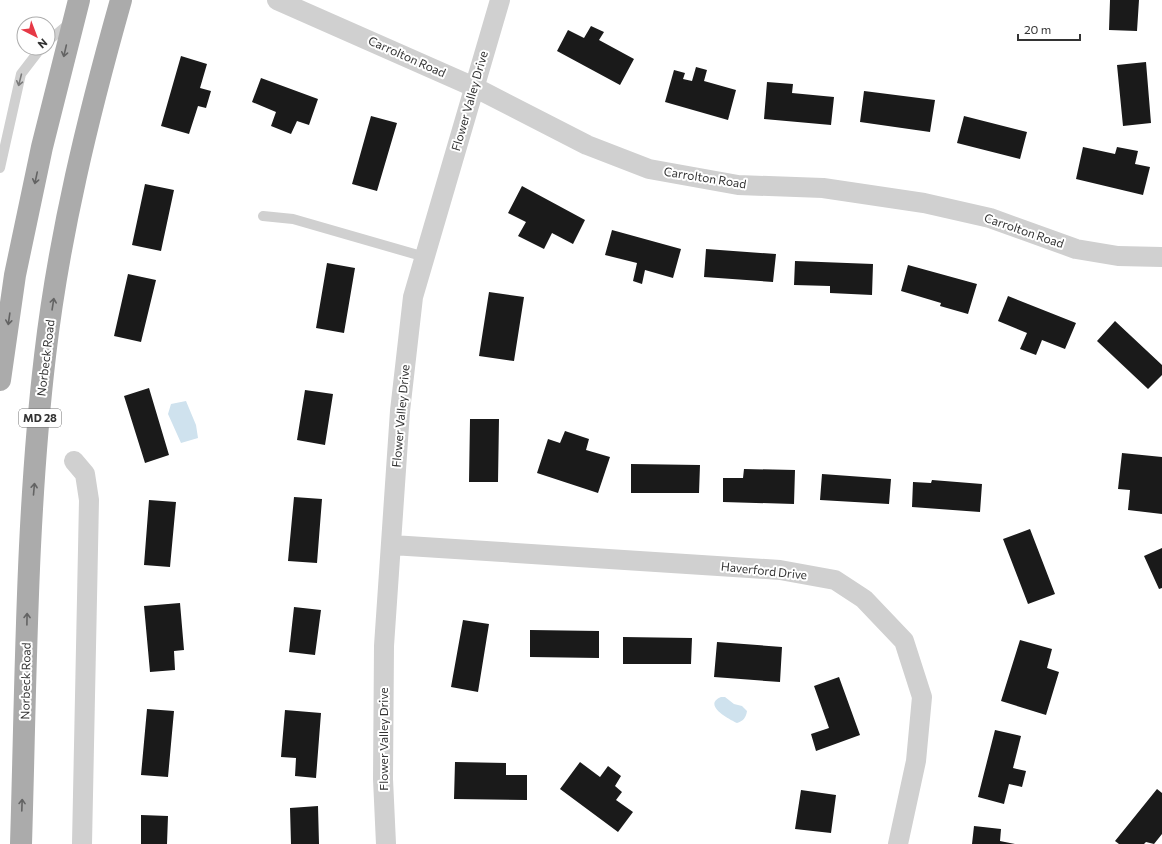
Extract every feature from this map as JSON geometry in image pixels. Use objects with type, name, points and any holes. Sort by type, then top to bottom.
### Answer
[{"type":"main road","points":[[0,380],[15,275],[42,147],[72,21],[79,0]]},
{"type":"main road","name":"Norbeck Road","points":[[21,844],[29,546],[45,356],[63,237],[98,83],[121,0]]},
{"type":"street","name":"Carrolton Road","points":[[277,0],[474,87],[587,146],[649,169],[738,185],[823,188],[924,203],[990,218],[1076,249],[1118,256],[1162,257]]},
{"type":"street","name":"Flower Valley Drive","points":[[386,844],[383,779],[384,646],[401,403],[413,297],[500,0]]},
{"type":"street","points":[[74,461],[85,474],[89,500],[82,844]]},
{"type":"street","name":"Haverford Drive","points":[[392,545],[780,570],[835,580],[864,600],[904,641],[922,698],[916,761],[898,844]]},
{"type":"lane","points":[[56,34],[72,21]]},
{"type":"lane","points":[[0,168],[21,74],[34,56]]},
{"type":"lane","points":[[264,216],[293,219],[425,258]]},
{"type":"water","points":[[186,401],[196,425],[198,438],[181,443],[168,414],[171,404]]},
{"type":"water","points":[[721,697],[725,697],[734,704],[742,706],[747,711],[744,719],[737,723],[719,712],[714,704],[716,700]]},
{"type":"building","points":[[1110,0],[1139,0],[1137,31],[1109,30]]},
{"type":"building","points":[[591,26],[604,32],[599,40],[634,59],[620,85],[557,51],[568,30],[584,38]]},
{"type":"building","points":[[181,56],[207,64],[200,88],[211,91],[206,108],[198,106],[189,134],[161,126]]},
{"type":"building","points":[[1146,62],[1151,123],[1123,126],[1117,65]]},
{"type":"building","points":[[696,67],[707,70],[704,81],[736,90],[728,120],[665,102],[674,70],[685,73],[683,79],[692,81]]},
{"type":"building","points":[[261,78],[318,99],[309,125],[297,121],[291,134],[271,126],[276,112],[252,102]]},
{"type":"building","points":[[767,82],[793,84],[792,93],[834,97],[831,125],[764,119]]},
{"type":"building","points":[[864,91],[935,100],[930,132],[860,122]]},
{"type":"building","points":[[371,116],[397,123],[377,191],[352,184]]},
{"type":"building","points":[[964,116],[1027,132],[1020,159],[957,143]]},
{"type":"building","points":[[1083,147],[1115,154],[1117,147],[1138,151],[1135,164],[1150,167],[1143,195],[1076,179]]},
{"type":"building","points":[[145,184],[174,190],[161,251],[132,245]]},
{"type":"building","points":[[522,186],[585,220],[573,244],[552,233],[544,249],[518,236],[526,222],[508,213]]},
{"type":"building","points":[[612,230],[681,249],[673,278],[645,270],[642,284],[633,281],[637,263],[605,255]]},
{"type":"building","points":[[706,249],[776,254],[773,282],[704,277]]},
{"type":"building","points":[[795,261],[873,264],[872,295],[830,293],[830,286],[794,285]]},
{"type":"building","points":[[327,263],[355,268],[344,333],[316,328]]},
{"type":"building","points":[[908,265],[977,284],[968,314],[940,306],[941,303],[901,291]]},
{"type":"building","points":[[128,274],[156,280],[141,342],[114,336]]},
{"type":"building","points":[[489,292],[524,297],[514,361],[479,356]]},
{"type":"building","points":[[1008,296],[1076,323],[1065,349],[1042,340],[1036,355],[1020,349],[1027,333],[998,321]]},
{"type":"building","points":[[1115,321],[1162,365],[1162,375],[1148,389],[1097,341]]},
{"type":"building","points":[[149,388],[169,455],[145,463],[124,396]]},
{"type":"building","points":[[305,390],[333,394],[325,445],[297,440]]},
{"type":"building","points":[[470,419],[499,419],[498,482],[469,482]]},
{"type":"building","points":[[565,431],[589,439],[586,450],[610,457],[598,493],[537,473],[548,439],[560,443]]},
{"type":"building","points":[[1122,453],[1162,457],[1162,514],[1128,510],[1130,490],[1118,489]]},
{"type":"building","points":[[631,464],[700,465],[699,493],[631,493]]},
{"type":"building","points":[[744,469],[795,470],[794,504],[723,502],[723,478],[743,478]]},
{"type":"building","points":[[822,474],[891,479],[889,504],[820,500]]},
{"type":"building","points":[[932,480],[982,484],[980,512],[912,507],[913,482],[931,483]]},
{"type":"building","points":[[294,497],[322,499],[317,563],[288,561]]},
{"type":"building","points":[[149,500],[176,502],[170,567],[144,565]]},
{"type":"building","points":[[1030,529],[1055,594],[1028,604],[1003,539]]},
{"type":"building","points":[[1162,548],[1162,588],[1159,589],[1144,556]]},
{"type":"building","points":[[180,603],[184,650],[174,651],[175,670],[150,672],[144,606]]},
{"type":"building","points":[[294,607],[321,610],[315,655],[289,652]]},
{"type":"building","points":[[463,620],[489,624],[478,692],[451,687]]},
{"type":"building","points":[[530,630],[599,631],[599,658],[530,657]]},
{"type":"building","points":[[623,637],[692,638],[691,664],[623,664]]},
{"type":"building","points":[[1020,640],[1052,649],[1047,668],[1059,672],[1046,715],[1001,701]]},
{"type":"building","points":[[717,642],[782,647],[780,682],[714,677]]},
{"type":"building","points":[[839,677],[860,735],[816,751],[811,734],[829,728],[814,686]]},
{"type":"building","points":[[147,709],[174,711],[168,777],[141,775]]},
{"type":"building","points":[[285,710],[321,713],[316,778],[295,776],[296,758],[281,757]]},
{"type":"building","points":[[995,730],[1021,736],[1013,768],[1026,771],[1022,787],[1009,784],[1004,804],[978,797]]},
{"type":"building","points":[[455,762],[506,763],[506,775],[527,775],[527,800],[454,799]]},
{"type":"building","points":[[580,762],[600,777],[608,766],[621,776],[615,786],[622,792],[616,800],[633,812],[618,832],[560,789]]},
{"type":"building","points":[[1157,789],[1162,793],[1162,834],[1154,844],[1146,842],[1144,844],[1119,844],[1115,841]]},
{"type":"building","points":[[801,790],[836,795],[831,833],[795,829]]},
{"type":"building","points":[[318,806],[319,844],[291,844],[290,808]]},
{"type":"building","points":[[141,815],[168,816],[167,844],[141,844]]},
{"type":"building","points":[[974,826],[1001,829],[1000,841],[1015,844],[972,844]]}]
